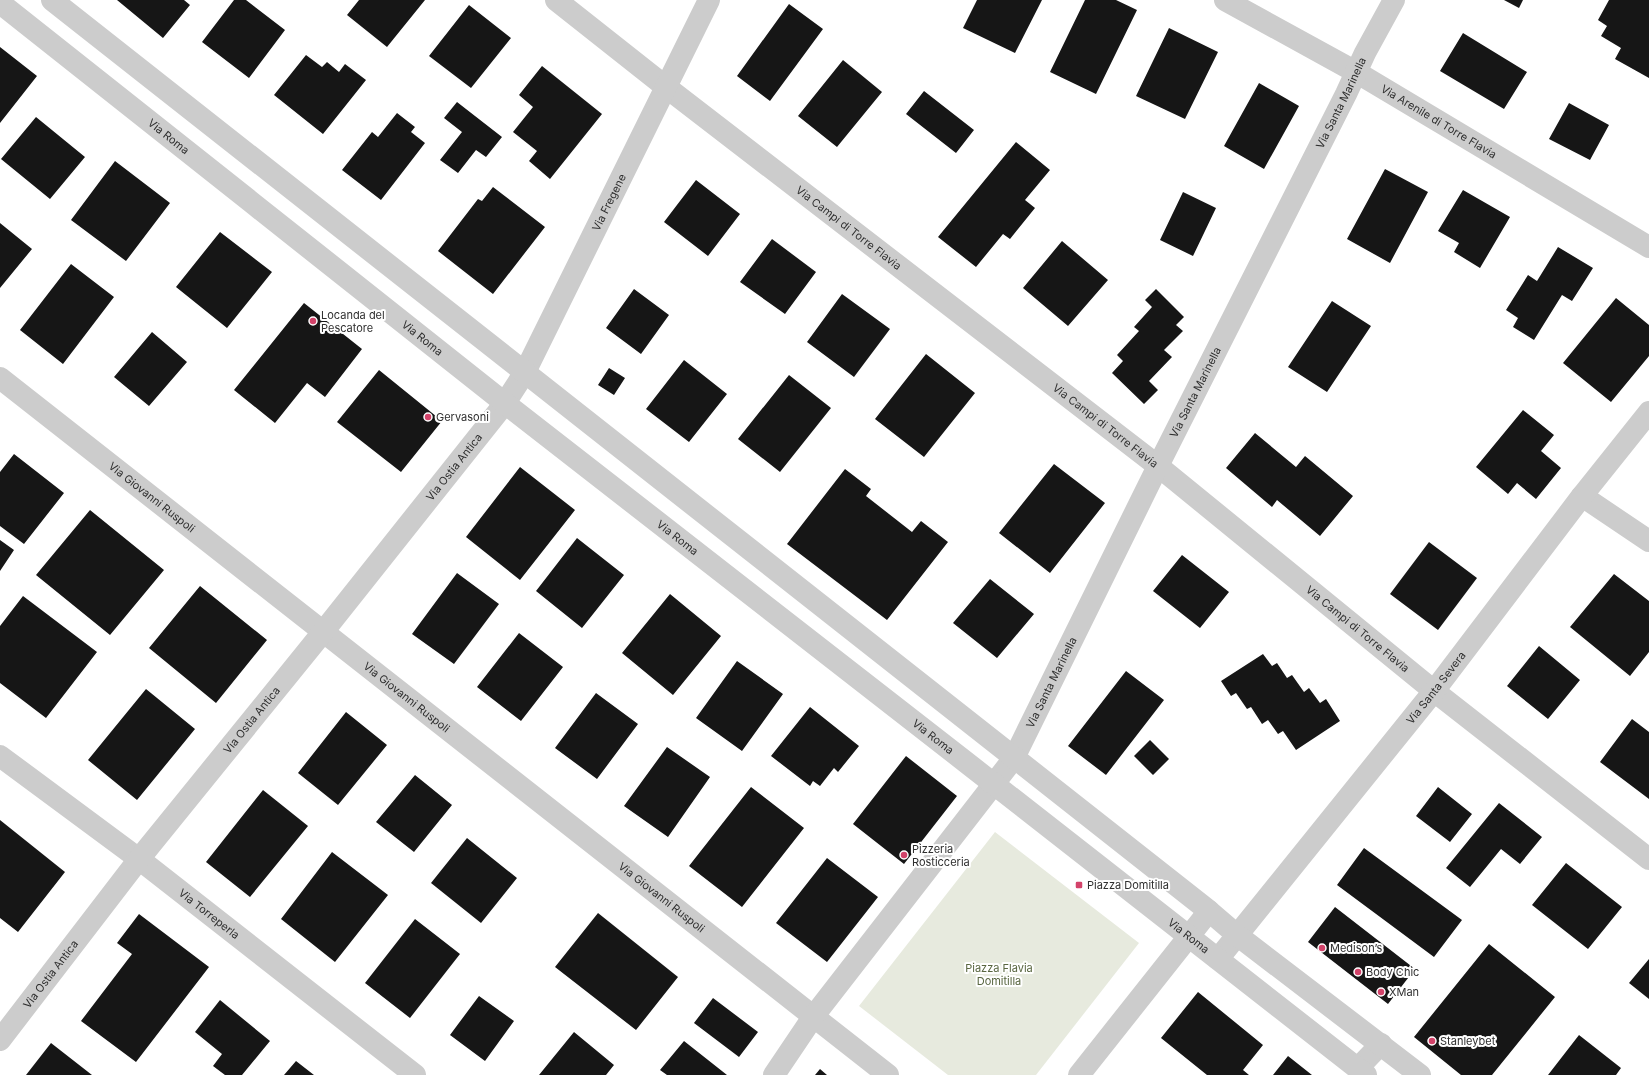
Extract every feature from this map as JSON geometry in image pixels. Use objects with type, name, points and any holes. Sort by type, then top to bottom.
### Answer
[{"type":"street","points":[[52,0],[1209,911],[1237,935],[1420,1075]]},
{"type":"street","name":"Via Campi di Torre Flavia","points":[[556,0],[666,87],[1158,466],[1434,691],[1649,859]]},
{"type":"street","name":"Via Fregene","points":[[505,403],[525,372],[709,0]]},
{"type":"street","name":"Via Arenile di Torre Flavia","points":[[1226,0],[1356,72],[1649,247]]},
{"type":"street","name":"Via Santa Marinella","points":[[994,783],[1014,758],[1158,466],[1356,72],[1394,0]]},
{"type":"street","name":"Via Roma","points":[[0,3],[505,403],[994,783],[1188,937],[1362,1072],[1381,1044]]},
{"type":"street","name":"Via Giovanni Ruspoli","points":[[0,378],[813,1017]]},
{"type":"street","name":"Via Ostia Antica","points":[[0,1040],[139,859],[323,632],[505,403]]},
{"type":"street","name":"Via Santa Severa","points":[[1218,959],[1434,691],[1582,496],[1649,412]]},
{"type":"street","points":[[1582,496],[1649,541]]},
{"type":"street","name":"Via Torreperla","points":[[0,756],[139,859],[415,1075]]},
{"type":"street","points":[[774,1075],[813,1017],[994,783]]},
{"type":"street","points":[[1079,1075],[1209,911]]},
{"type":"street","points":[[813,1017],[888,1075]]},
{"type":"green space","name":"Piazza Flavia Domitilla","points":[[995,832],[1139,943],[1036,1075],[948,1075],[859,1006]]},
{"type":"building","points":[[117,0],[184,0],[190,5],[163,38]]},
{"type":"building","points":[[234,0],[246,0],[285,30],[249,78],[202,42]]},
{"type":"building","points":[[359,0],[425,0],[387,47],[347,15]]},
{"type":"building","points":[[977,0],[1042,0],[1015,53],[963,28]]},
{"type":"building","points":[[1085,0],[1116,0],[1137,10],[1096,94],[1050,72]]},
{"type":"building","points":[[1504,0],[1523,0],[1519,8]]},
{"type":"building","points":[[1609,0],[1649,0],[1649,78],[1615,59],[1621,48],[1601,36],[1607,26],[1598,20]]},
{"type":"building","points":[[789,4],[823,29],[770,101],[737,76]]},
{"type":"building","points":[[469,5],[511,38],[471,88],[429,56]]},
{"type":"building","points":[[1169,28],[1218,52],[1185,119],[1136,96]]},
{"type":"building","points":[[1463,33],[1527,72],[1504,109],[1440,71]]},
{"type":"building","points":[[0,47],[37,76],[0,123]]},
{"type":"building","points":[[306,55],[322,67],[327,62],[339,72],[345,64],[366,80],[323,134],[274,95]]},
{"type":"building","points":[[843,60],[882,92],[837,147],[798,116]]},
{"type":"building","points":[[542,66],[602,114],[550,179],[529,161],[537,151],[513,132],[533,107],[519,95]]},
{"type":"building","points":[[1259,83],[1299,106],[1264,169],[1224,146]]},
{"type":"building","points":[[924,91],[974,130],[956,153],[906,114]]},
{"type":"building","points":[[457,102],[502,137],[486,157],[476,150],[458,173],[440,160],[462,132],[444,118]]},
{"type":"building","points":[[1569,103],[1609,125],[1590,160],[1549,139]]},
{"type":"building","points":[[397,113],[415,127],[411,132],[425,143],[381,200],[342,170],[372,132],[378,137]]},
{"type":"building","points":[[36,117],[85,157],[50,199],[1,159]]},
{"type":"building","points":[[1016,142],[1050,170],[1025,200],[1035,208],[1010,239],[1003,234],[976,267],[938,237]]},
{"type":"building","points":[[115,161],[170,203],[126,261],[71,220]]},
{"type":"building","points":[[1385,169],[1428,192],[1390,263],[1347,239]]},
{"type":"building","points":[[696,180],[740,214],[708,256],[664,222]]},
{"type":"building","points":[[493,187],[545,227],[493,294],[438,251],[478,199],[482,201]]},
{"type":"building","points":[[1463,190],[1510,217],[1480,268],[1454,252],[1459,243],[1438,231]]},
{"type":"building","points":[[1183,192],[1216,208],[1193,256],[1160,240]]},
{"type":"building","points":[[0,223],[32,249],[0,288]]},
{"type":"building","points":[[220,232],[272,272],[227,328],[176,287]]},
{"type":"building","points":[[772,239],[816,272],[785,314],[740,282]]},
{"type":"building","points":[[1062,241],[1108,280],[1068,326],[1023,288]]},
{"type":"building","points":[[1558,247],[1593,268],[1572,301],[1562,295],[1534,340],[1513,327],[1518,318],[1506,310],[1528,275],[1537,281]]},
{"type":"building","points":[[71,264],[114,297],[63,364],[20,330]]},
{"type":"building","points":[[634,289],[669,315],[641,354],[606,328]]},
{"type":"building","points":[[1156,289],[1184,317],[1176,325],[1183,331],[1164,350],[1172,357],[1149,381],[1158,390],[1144,404],[1112,373],[1123,361],[1117,355],[1139,331],[1134,327],[1152,307],[1145,300]]},
{"type":"building","points":[[842,294],[890,329],[854,377],[807,342]]},
{"type":"building","points":[[1616,298],[1649,325],[1649,356],[1611,402],[1563,363]]},
{"type":"building","points":[[1332,301],[1371,326],[1327,392],[1288,367]]},
{"type":"building","points":[[304,303],[362,349],[325,397],[307,383],[275,423],[234,390]]},
{"type":"building","points":[[152,332],[187,362],[149,406],[114,377]]},
{"type":"building","points":[[926,354],[975,393],[924,457],[875,419]]},
{"type":"building","points":[[684,360],[727,394],[689,442],[646,409]]},
{"type":"building","points":[[609,368],[625,378],[614,395],[598,385]]},
{"type":"building","points":[[379,370],[442,421],[401,472],[337,422]]},
{"type":"building","points":[[789,375],[831,408],[780,472],[738,439]]},
{"type":"building","points":[[1523,410],[1554,435],[1541,451],[1561,468],[1536,499],[1517,483],[1508,494],[1476,467]]},
{"type":"building","points":[[1255,433],[1296,467],[1305,456],[1353,496],[1320,536],[1277,500],[1272,507],[1226,468]]},
{"type":"building","points":[[14,454],[64,493],[24,544],[0,526],[0,472]]},
{"type":"building","points":[[1054,464],[1105,503],[1050,573],[999,533]]},
{"type":"building","points":[[520,467],[575,510],[520,580],[466,537]]},
{"type":"building","points":[[845,469],[871,489],[866,496],[912,532],[921,521],[948,542],[887,620],[787,544]]},
{"type":"building","points":[[90,510],[164,570],[110,635],[36,575]]},
{"type":"building","points":[[577,538],[624,575],[582,628],[536,591]]},
{"type":"building","points":[[0,540],[14,550],[0,571]]},
{"type":"building","points":[[1429,542],[1477,578],[1438,630],[1390,594]]},
{"type":"building","points":[[1182,555],[1229,592],[1200,628],[1153,591]]},
{"type":"building","points":[[457,573],[499,604],[454,664],[412,634]]},
{"type":"building","points":[[1614,574],[1649,601],[1649,652],[1630,676],[1570,627]]},
{"type":"building","points":[[990,579],[1034,614],[997,658],[953,623]]},
{"type":"building","points":[[200,586],[267,640],[216,703],[149,648]]},
{"type":"building","points":[[670,594],[721,636],[673,695],[622,653]]},
{"type":"building","points":[[23,596],[97,652],[46,718],[0,683],[0,626]]},
{"type":"building","points":[[519,633],[563,667],[521,721],[477,687]]},
{"type":"building","points":[[1539,646],[1580,680],[1548,719],[1507,686]]},
{"type":"building","points":[[1263,654],[1272,666],[1277,663],[1287,678],[1292,675],[1304,692],[1309,688],[1320,703],[1326,699],[1340,721],[1296,750],[1283,731],[1278,734],[1268,720],[1262,724],[1251,707],[1247,709],[1236,693],[1231,696],[1221,681]]},
{"type":"building","points":[[737,661],[783,694],[742,751],[696,718]]},
{"type":"building","points":[[1126,671],[1164,700],[1106,775],[1068,746]]},
{"type":"building","points":[[146,689],[195,729],[137,800],[88,760]]},
{"type":"building","points":[[596,693],[638,724],[597,779],[555,748]]},
{"type":"building","points":[[810,707],[859,746],[838,772],[834,768],[820,786],[813,781],[810,786],[771,756]]},
{"type":"building","points":[[346,712],[387,745],[338,805],[298,773]]},
{"type":"building","points":[[1632,719],[1649,732],[1649,799],[1600,762]]},
{"type":"building","points":[[1150,740],[1169,759],[1153,775],[1134,756]]},
{"type":"building","points":[[667,747],[710,777],[668,837],[624,806]]},
{"type":"building","points":[[906,756],[957,796],[904,864],[853,824]]},
{"type":"building","points":[[415,775],[452,805],[414,852],[376,822]]},
{"type":"building","points":[[751,787],[804,828],[742,907],[689,866]]},
{"type":"building","points":[[1438,787],[1472,814],[1450,842],[1416,816]]},
{"type":"building","points":[[263,790],[308,826],[250,897],[206,862]]},
{"type":"building","points":[[1499,803],[1542,837],[1520,864],[1501,849],[1470,887],[1446,868]]},
{"type":"building","points":[[0,820],[65,872],[18,932],[0,918]]},
{"type":"building","points":[[467,838],[517,878],[481,923],[431,883]]},
{"type":"building","points":[[1364,848],[1462,920],[1434,957],[1337,885]]},
{"type":"building","points":[[332,852],[388,895],[335,962],[281,919]]},
{"type":"building","points":[[827,858],[878,897],[827,962],[776,923]]},
{"type":"building","points":[[1566,863],[1622,907],[1588,949],[1532,905]]},
{"type":"building","points":[[1335,907],[1415,969],[1388,1004],[1308,942]]},
{"type":"building","points":[[598,913],[678,977],[636,1030],[555,967]]},
{"type":"building","points":[[139,914],[209,967],[136,1062],[81,1021],[132,954],[117,943]]},
{"type":"building","points":[[415,919],[460,954],[410,1018],[365,983]]},
{"type":"building","points":[[1489,944],[1555,997],[1492,1075],[1461,1075],[1414,1037]]},
{"type":"building","points":[[1649,959],[1649,999],[1629,983]]},
{"type":"building","points":[[1198,992],[1263,1045],[1243,1070],[1249,1075],[1207,1075],[1161,1038]]},
{"type":"building","points":[[479,996],[514,1021],[485,1061],[450,1035]]},
{"type":"building","points":[[713,998],[758,1032],[739,1057],[694,1023]]},
{"type":"building","points":[[220,1000],[270,1041],[242,1075],[225,1075],[213,1066],[222,1054],[195,1032]]},
{"type":"building","points":[[574,1032],[614,1065],[606,1075],[539,1075]]},
{"type":"building","points":[[1579,1035],[1621,1068],[1616,1075],[1548,1075]]},
{"type":"building","points":[[684,1041],[727,1075],[667,1075],[660,1070]]},
{"type":"building","points":[[51,1043],[92,1075],[26,1075]]},
{"type":"building","points":[[1288,1056],[1312,1075],[1273,1075]]},
{"type":"building","points":[[296,1061],[314,1075],[284,1075]]},
{"type":"building","points":[[820,1069],[827,1075],[815,1075]]},
{"type":"place","name":"Locanda del Pescatore","points":[[313,321]]},
{"type":"place","name":"Gervasoni","points":[[428,417]]},
{"type":"place","name":"Pizzeria Rosticceria","points":[[904,855]]},
{"type":"place","name":"Piazza Domitilla","points":[[1079,885]]},
{"type":"place","name":"Medison’s","points":[[1322,948]]},
{"type":"place","name":"Body Chic","points":[[1358,972]]},
{"type":"place","name":"XMan","points":[[1381,992]]},
{"type":"place","name":"Stanleybet","points":[[1432,1041]]}]
